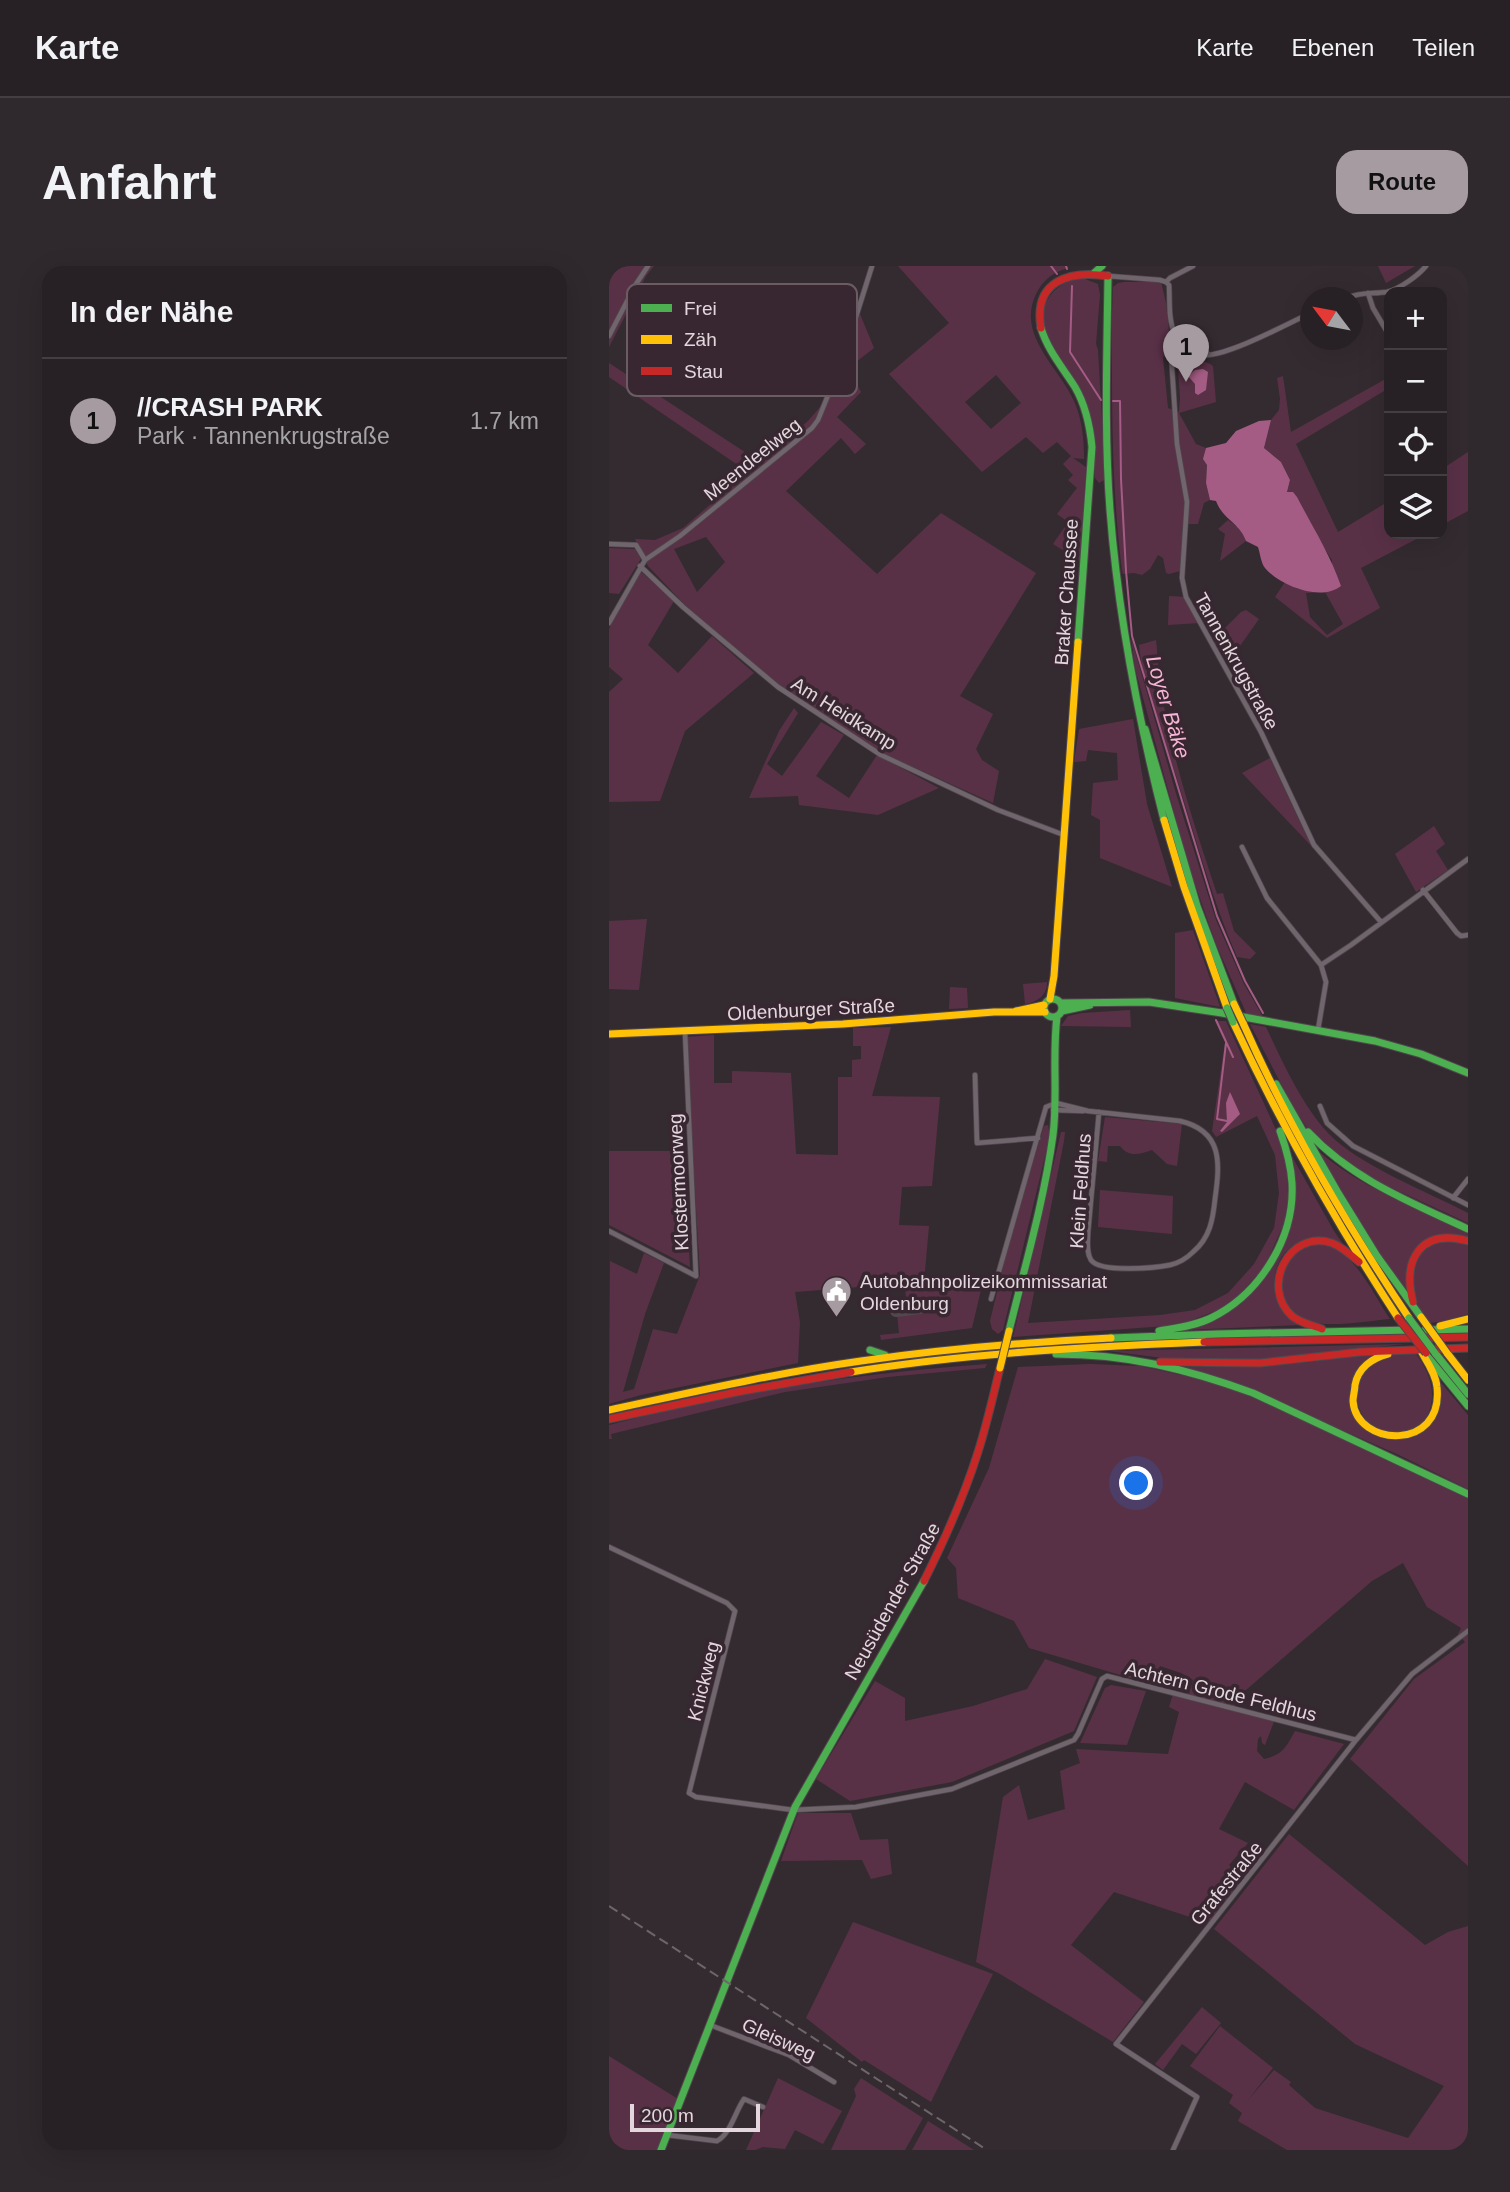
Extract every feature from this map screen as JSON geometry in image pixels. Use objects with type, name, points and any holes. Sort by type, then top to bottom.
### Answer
[{"type":"main road","points":[[1093,274],[1102,266]]},
{"type":"main road","name":"Braker Chaussee","points":[[1053,1008],[1092,447],[1085,409],[1048,347],[1040,328],[1039,312],[1042,297],[1056,282],[1069,276],[1108,276]]},
{"type":"main road","points":[[1108,276],[1110,510],[1121,607],[1135,693],[1197,906],[1231,1006],[1233,1022],[1278,1118],[1324,1202],[1398,1318],[1468,1406]]},
{"type":"main road","name":"Oldenburger Straße","points":[[609,1034],[852,1024],[1119,1001],[1164,1003],[1400,1047],[1468,1073]]},
{"type":"main road","points":[[1231,1006],[1243,1024],[1284,1112],[1331,1197],[1409,1318],[1468,1394]]},
{"type":"main road","name":"Neusüdender Straße","points":[[661,2150],[793,1810],[923,1583],[966,1488],[979,1450],[1000,1368],[1046,1172],[1056,1107],[1053,1008]]},
{"type":"main road","points":[[1255,1052],[1377,1256],[1468,1380]]},
{"type":"main road","points":[[1294,1116],[1321,1147],[1355,1174],[1468,1229]]},
{"type":"main road","points":[[1131,1336],[1188,1326],[1212,1317],[1235,1303],[1263,1275],[1281,1243],[1292,1200],[1290,1163],[1278,1118]]},
{"type":"main road","points":[[1420,1317],[1408,1289],[1407,1277],[1415,1255],[1429,1243],[1444,1237],[1468,1241]]},
{"type":"main road","points":[[1328,1331],[1300,1322],[1286,1310],[1277,1292],[1276,1283],[1281,1264],[1289,1253],[1299,1246],[1318,1241],[1342,1248],[1364,1267]]},
{"type":"main road","points":[[1428,1330],[1468,1319]]},
{"type":"main road","points":[[609,1410],[789,1373],[895,1356],[1003,1345],[1131,1336],[1468,1329]]},
{"type":"main road","points":[[609,1419],[710,1396],[828,1375],[951,1359],[1204,1342],[1468,1337]]},
{"type":"main road","points":[[1040,1351],[1206,1364],[1292,1361],[1407,1349],[1468,1348]]},
{"type":"main road","points":[[1407,1349],[1373,1359],[1358,1375],[1353,1387],[1358,1417],[1366,1427],[1387,1437],[1398,1438],[1418,1432],[1428,1423],[1434,1412],[1438,1399],[1437,1388],[1424,1353]]},
{"type":"main road","points":[[870,1350],[895,1356]]},
{"type":"main road","points":[[1139,1360],[1223,1382],[1253,1393],[1468,1494]]},
{"type":"main road","points":[[789,1373],[806,1362]]},
{"type":"street","points":[[636,284],[648,266]]},
{"type":"street","name":"Meendeelweg","points":[[857,314],[872,266]]},
{"type":"street","points":[[1108,276],[1166,282],[1193,266]]},
{"type":"street","points":[[1363,293],[1389,291],[1421,272],[1426,266]]},
{"type":"street","name":"Tannenkrugstraße","points":[[1166,282],[1169,288],[1171,323],[1177,339],[1171,353],[1177,444],[1187,502],[1182,588],[1273,757],[1314,845],[1381,922]]},
{"type":"street","points":[[1368,293],[1384,327]]},
{"type":"street","points":[[609,336],[627,301]]},
{"type":"street","points":[[1177,339],[1194,354],[1220,354],[1300,318]]},
{"type":"street","name":"Meendeelweg","points":[[609,623],[645,559],[680,536],[813,428],[828,396]]},
{"type":"street","points":[[609,544],[636,545],[645,559]]},
{"type":"street","name":"Am Heidkamp","points":[[640,566],[683,607],[778,687],[881,755],[998,810],[1064,835]]},
{"type":"street","points":[[1242,847],[1266,898],[1321,965],[1326,982],[1318,1030]]},
{"type":"street","points":[[1321,965],[1468,859]]},
{"type":"street","points":[[1423,890],[1457,933],[1461,936],[1468,935]]},
{"type":"street","name":"Klostermoorweg","points":[[609,1231],[696,1276],[685,1032]]},
{"type":"street","points":[[975,1075],[977,1143],[1038,1138]]},
{"type":"street","points":[[1320,1106],[1327,1123],[1353,1146],[1468,1205]]},
{"type":"street","points":[[991,1299],[1047,1107],[1056,1107]]},
{"type":"street","name":"Klein Feldhus","points":[[1056,1107],[1099,1112],[1188,1123],[1200,1129],[1212,1142],[1219,1169],[1211,1226],[1201,1245],[1182,1260],[1160,1266],[1104,1267],[1095,1264],[1090,1258],[1088,1233],[1099,1112]]},
{"type":"street","points":[[1453,1198],[1468,1179]]},
{"type":"street","name":"Knickweg","points":[[609,1547],[727,1603],[735,1611],[689,1793],[696,1797],[793,1810]]},
{"type":"street","name":"Grafestraße","points":[[1173,2150],[1197,2097],[1115,2044],[1356,1740],[1412,1674],[1468,1631]]},
{"type":"street","name":"Achtern Grode Feldhus","points":[[793,1810],[856,1807],[952,1789],[1074,1740],[1102,1679],[1107,1676],[1356,1740]]},
{"type":"street","name":"Gleisweg","points":[[711,2025],[789,2055],[834,2082]]},
{"type":"street","points":[[667,2135],[717,2141],[725,2135],[744,2099],[763,2107]]},
{"type":"shaded area","points":[[609,266],[654,266],[642,284],[627,284],[627,312],[609,347]]},
{"type":"shaded area","points":[[898,266],[1067,266],[1068,268],[1049,277],[1039,289],[1031,309],[1031,323],[1042,350],[1074,401],[1081,422],[1084,459],[1073,458],[1086,467],[1080,561],[1053,544],[1068,522],[1057,514],[1077,488],[1068,480],[1073,475],[1063,464],[1071,456],[1057,442],[1043,453],[1026,437],[982,472],[889,374],[949,323]],"holes":[[[996,375],[1021,403],[991,429],[965,402]]]},
{"type":"shaded area","points":[[1378,266],[1415,266],[1386,283]]},
{"type":"shaded area","points":[[1075,279],[1085,279],[1098,284],[1100,295],[1096,344],[1105,474],[1104,480],[1099,483],[1095,478],[1092,428],[1084,398],[1043,329],[1043,310],[1051,294]]},
{"type":"shaded area","points":[[1124,282],[1161,282],[1170,340],[1163,358],[1168,408],[1179,412],[1176,348],[1185,356],[1213,366],[1216,402],[1179,413],[1196,444],[1206,448],[1204,459],[1210,500],[1204,503],[1198,524],[1184,524],[1180,571],[1169,574],[1166,573],[1163,558],[1158,555],[1150,569],[1142,575],[1123,574],[1122,570],[1114,474],[1112,312],[1113,287]]},
{"type":"shaded area","points":[[860,314],[874,348],[857,361],[857,319]]},
{"type":"shaded area","points":[[609,363],[627,375],[627,389],[609,377]]},
{"type":"shaded area","points":[[1203,369],[1208,372],[1206,390],[1198,395],[1195,393],[1195,384],[1188,376],[1195,370]]},
{"type":"shaded area","points":[[1283,376],[1291,432],[1384,380],[1384,391],[1296,444],[1338,532],[1384,504],[1384,539],[1416,539],[1361,568],[1380,608],[1327,638],[1275,597],[1285,582],[1298,589],[1328,591],[1332,560],[1287,492],[1290,480],[1281,462],[1264,448],[1271,420],[1279,410],[1277,378]],"holes":[[[1325,592],[1343,624],[1327,635],[1310,617],[1306,593]]]},
{"type":"shaded area","points":[[857,385],[861,392],[837,417],[866,444],[855,454],[841,438],[786,491],[877,574],[941,513],[1036,573],[960,696],[993,714],[976,749],[982,760],[999,771],[993,803],[882,753],[781,686],[686,606],[648,566],[635,539],[655,540],[683,528],[748,472],[637,396],[659,396],[760,462],[808,421],[826,396],[857,396]],"holes":[[[706,537],[725,562],[697,592],[674,549]]]},
{"type":"shaded area","points":[[1271,420],[1264,448],[1281,462],[1290,480],[1287,492],[1293,492],[1297,497],[1326,551],[1341,586],[1333,591],[1301,590],[1280,581],[1264,566],[1258,547],[1246,541],[1216,501],[1210,500],[1206,483],[1207,465],[1203,459],[1206,448],[1226,443],[1236,431],[1259,421]]},
{"type":"shaded area","points":[[1468,452],[1468,511],[1447,522],[1447,476],[1447,466]]},
{"type":"shaded area","points":[[1228,520],[1243,531],[1246,541],[1220,561],[1225,534],[1218,529]]},
{"type":"shaded area","points":[[609,548],[635,549],[641,559],[619,594],[609,593]]},
{"type":"shaded area","points":[[639,570],[674,601],[648,645],[678,673],[712,636],[754,673],[685,731],[660,801],[609,802],[609,692],[623,679],[609,667],[609,629]]},
{"type":"shaded area","points":[[1169,596],[1186,597],[1200,623],[1168,625]]},
{"type":"shaded area","points":[[1246,610],[1259,619],[1228,663],[1215,643],[1215,638]]},
{"type":"shaded area","points":[[1131,637],[1216,920],[1244,984],[1263,1017],[1247,1015],[1216,944],[1189,867],[1135,668]]},
{"type":"shaded area","points":[[1156,640],[1166,715],[1185,793],[1217,894],[1223,893],[1234,931],[1256,953],[1250,959],[1237,957],[1228,935],[1149,695],[1139,645]]},
{"type":"shaded area","points":[[794,708],[798,713],[767,764],[782,776],[821,722],[844,735],[816,776],[849,798],[877,755],[939,788],[878,815],[799,805],[798,796],[749,798],[779,731]]},
{"type":"shaded area","points":[[1133,719],[1147,804],[1172,887],[1100,858],[1100,820],[1091,815],[1093,783],[1118,780],[1117,753],[1088,750],[1086,761],[1074,762],[1079,729]]},
{"type":"shaded area","points":[[1270,758],[1307,837],[1318,853],[1242,773]]},
{"type":"shaded area","points":[[1434,826],[1445,844],[1436,851],[1448,870],[1416,892],[1395,854]]},
{"type":"shaded area","points":[[647,919],[639,990],[609,989],[609,921]]},
{"type":"shaded area","points":[[1193,930],[1220,1007],[1175,998],[1175,933]]},
{"type":"shaded area","points":[[1047,982],[1041,998],[1025,1004],[1023,984]]},
{"type":"shaded area","points":[[950,987],[967,988],[968,1008],[949,1009]]},
{"type":"shaded area","points":[[1130,1010],[1131,1027],[1061,1026],[1068,1016]]},
{"type":"shaded area","points":[[1215,1021],[1226,1021],[1277,1132],[1287,1170],[1288,1199],[1284,1223],[1265,1266],[1241,1293],[1220,1309],[1180,1325],[1013,1337],[1061,1132],[1065,1132],[1064,1141],[1028,1323],[1160,1315],[1195,1310],[1228,1293],[1254,1264],[1274,1228],[1279,1193],[1275,1155],[1257,1116],[1216,1137],[1212,1131],[1225,1042]]},
{"type":"shaded area","points":[[1250,1024],[1266,1027],[1301,1096],[1319,1122],[1341,1145],[1375,1167],[1468,1213],[1468,1223],[1364,1175],[1346,1164],[1309,1131],[1292,1105]]},
{"type":"shaded area","points":[[891,1027],[872,1096],[940,1097],[932,1186],[902,1187],[899,1225],[929,1226],[924,1282],[795,1292],[800,1322],[798,1363],[609,1404],[610,1261],[637,1274],[644,1253],[664,1263],[645,1314],[623,1392],[634,1389],[653,1329],[677,1334],[700,1275],[686,1037],[714,1035],[714,1083],[732,1083],[732,1071],[791,1073],[796,1154],[838,1155],[838,1077],[852,1077],[852,1060],[861,1059],[861,1046],[853,1046],[853,1028]]},
{"type":"shaded area","points":[[1230,1092],[1240,1114],[1222,1132],[1220,1131],[1227,1122],[1226,1103]]},
{"type":"shaded area","points":[[1105,1117],[1182,1124],[1177,1166],[1167,1164],[1152,1150],[1131,1154],[1120,1146],[1108,1146],[1107,1162],[1098,1161]]},
{"type":"shaded area","points":[[1048,1125],[1050,1136],[1003,1330],[998,1334],[992,1329],[990,1321],[1012,1230],[1044,1126]]},
{"type":"shaded area","points":[[1316,1149],[1369,1186],[1468,1232],[1468,1238],[1445,1235],[1418,1253],[1406,1273],[1408,1296]]},
{"type":"shaded area","points":[[609,1151],[683,1151],[690,1267],[609,1225]]},
{"type":"shaded area","points":[[1290,1153],[1345,1247],[1302,1242],[1293,1246],[1280,1260],[1274,1279],[1276,1298],[1282,1309],[1300,1325],[1184,1330],[1247,1295],[1291,1221],[1295,1200]]},
{"type":"shaded area","points":[[1100,1190],[1173,1196],[1172,1234],[1098,1227]]},
{"type":"shaded area","points":[[1442,1241],[1468,1245],[1468,1314],[1429,1323],[1414,1297],[1411,1276],[1420,1254],[1426,1248]]},
{"type":"shaded area","points":[[1314,1244],[1334,1248],[1345,1255],[1366,1281],[1390,1319],[1326,1324],[1309,1321],[1295,1314],[1281,1293],[1280,1281],[1290,1259]]},
{"type":"shaded area","points":[[984,1277],[972,1328],[881,1340],[880,1335],[899,1333],[897,1313],[920,1309],[925,1312],[930,1309],[926,1302],[920,1306],[896,1309],[895,1299],[906,1297],[905,1290]]},
{"type":"shaded area","points":[[1405,1344],[1246,1361],[1187,1361],[1108,1351]]},
{"type":"shaded area","points":[[1382,1351],[1365,1363],[1355,1377],[1351,1393],[1353,1409],[1360,1423],[1372,1433],[1389,1438],[1409,1437],[1421,1432],[1433,1419],[1438,1379],[1468,1415],[1468,1489],[1399,1455],[1237,1384],[1179,1367],[1241,1367],[1311,1362]]},
{"type":"shaded area","points":[[1414,1351],[1430,1380],[1432,1395],[1429,1412],[1422,1423],[1411,1430],[1395,1434],[1380,1431],[1369,1423],[1361,1412],[1357,1398],[1358,1384],[1365,1370],[1378,1360]]},
{"type":"shaded area","points":[[987,1364],[985,1368],[888,1377],[785,1392],[611,1434],[612,1439],[609,1439],[609,1425],[702,1403],[844,1379]]},
{"type":"shaded area","points":[[1090,1364],[1140,1366],[1203,1380],[1247,1394],[1468,1497],[1468,1866],[1350,1759],[1414,1679],[1465,1642],[1458,1634],[1461,1628],[1427,1607],[1403,1563],[1372,1581],[1246,1690],[1234,1705],[1242,1711],[1275,1719],[1265,1745],[1261,1736],[1258,1739],[1257,1751],[1264,1759],[1283,1750],[1295,1731],[1344,1744],[1294,1810],[1245,1782],[1219,1829],[1248,1843],[1229,1865],[1242,1881],[1208,1923],[1114,1892],[1071,1945],[1144,2002],[1113,2042],[976,1962],[1003,1797],[1019,1785],[1028,1820],[1065,1809],[1060,1771],[1080,1763],[1076,1749],[1168,1754],[1179,1712],[1169,1707],[1174,1691],[1189,1694],[1193,1680],[1160,1666],[1154,1685],[1029,1648],[1014,1621],[958,1598],[956,1568],[947,1558],[989,1468],[1018,1367]]},
{"type":"shaded area","points":[[1045,1659],[1097,1677],[1074,1731],[952,1782],[850,1801],[816,1779],[875,1681],[905,1698],[905,1721],[973,1706],[1027,1689]]},
{"type":"shaded area","points":[[1111,1685],[1146,1691],[1127,1745],[1080,1743],[1105,1688]]},
{"type":"shaded area","points":[[798,1813],[851,1813],[860,1840],[888,1839],[892,1874],[871,1879],[862,1860],[781,1861]]},
{"type":"shaded area","points":[[1289,1834],[1425,1945],[1448,1932],[1468,1926],[1468,2150],[1287,2150],[1238,2121],[1242,2113],[1229,2103],[1233,2095],[1190,2066],[1220,2026],[1273,2068],[1248,2100],[1274,2070],[1291,2082],[1289,2085],[1315,2108],[1408,2138],[1444,2086],[1355,2044],[1214,1929]]},
{"type":"shaded area","points":[[853,1922],[993,1974],[931,2102],[864,2060],[862,2062],[806,2018]]},
{"type":"shaded area","points":[[1202,2007],[1221,2023],[1196,2054],[1182,2044],[1163,2070],[1155,2064]]},
{"type":"shaded area","points":[[609,2056],[678,2099],[657,2150],[609,2150]]},
{"type":"shaded area","points":[[778,2078],[842,2111],[823,2144],[795,2130],[785,2149],[763,2147],[746,2150]]},
{"type":"shaded area","points":[[861,2078],[923,2118],[905,2150],[831,2150],[856,2096],[854,2089]]},
{"type":"shaded area","points":[[928,2121],[974,2150],[912,2150]]},
{"type":"waterway","points":[[1051,266],[1057,274]]},
{"type":"waterway","name":"Loyer Bäke","points":[[1072,286],[1070,352],[1101,400]]},
{"type":"waterway","name":"Loyer Bäke","points":[[1113,401],[1120,401],[1121,479],[1132,636],[1217,916],[1245,981],[1263,1013]]},
{"type":"waterway","points":[[1216,1020],[1233,1057]]},
{"type":"waterway","points":[[1226,1043],[1217,1119],[1227,1121]]},
{"type":"taxiway","points":[[896,1311],[920,1308]]},
{"type":"railway","points":[[609,1906],[987,2150]]},
{"type":"traffic: fast","points":[[1093,274],[1102,266]]},
{"type":"traffic: fast","points":[[1108,276],[1107,452],[1118,588],[1130,666],[1164,820]]},
{"type":"traffic: fast","points":[[1041,328],[1052,352],[1079,394],[1087,416],[1092,447],[1078,642]]},
{"type":"traffic: fast","points":[[1145,729],[1197,906],[1234,1004]]},
{"type":"traffic: fast","points":[[1049,999],[1057,999],[1062,1008],[1060,1015],[1049,1017],[1044,1012],[1044,1004],[1049,999]]},
{"type":"traffic: fast","points":[[1062,1003],[1149,1002],[1222,1013],[1375,1041],[1421,1054],[1468,1073]]},
{"type":"traffic: fast","points":[[1062,1011],[1090,1005]]},
{"type":"traffic: fast","points":[[1227,1008],[1233,1022]]},
{"type":"traffic: fast","points":[[1009,1331],[1039,1209],[1053,1135],[1057,1016]]},
{"type":"traffic: fast","points":[[1276,1084],[1377,1256],[1421,1317]]},
{"type":"traffic: fast","points":[[1159,1331],[1199,1323],[1229,1308],[1245,1295],[1271,1262],[1281,1244],[1291,1204],[1291,1170],[1280,1131]]},
{"type":"traffic: fast","points":[[1308,1132],[1325,1149],[1363,1176],[1403,1199],[1468,1229]]},
{"type":"traffic: fast","points":[[1409,1318],[1435,1353]]},
{"type":"traffic: fast","points":[[1425,1330],[1468,1329]]},
{"type":"traffic: fast","points":[[1111,1338],[1412,1330]]},
{"type":"traffic: fast","points":[[870,1350],[885,1355]]},
{"type":"traffic: fast","points":[[1435,1353],[1468,1394]]},
{"type":"traffic: fast","points":[[1056,1354],[1156,1364],[1228,1384],[1253,1393],[1468,1494]]},
{"type":"traffic: fast","points":[[1427,1356],[1468,1406]]},
{"type":"traffic: fast","points":[[661,2150],[795,1807],[924,1581]]},
{"type":"traffic: slow","points":[[1050,999],[1054,976],[1078,642]]},
{"type":"traffic: slow","points":[[1164,820],[1184,887],[1227,1008]]},
{"type":"traffic: slow","points":[[1234,1004],[1243,1023]]},
{"type":"traffic: slow","points":[[1016,1011],[1044,1005]]},
{"type":"traffic: slow","points":[[609,1034],[843,1024],[994,1012],[1045,1012]]},
{"type":"traffic: slow","points":[[1233,1022],[1310,1173],[1398,1318]]},
{"type":"traffic: slow","points":[[1243,1023],[1279,1100],[1320,1174],[1409,1318]]},
{"type":"traffic: slow","points":[[1421,1317],[1447,1353]]},
{"type":"traffic: slow","points":[[1440,1326],[1468,1319]]},
{"type":"traffic: slow","points":[[1000,1368],[1009,1331]]},
{"type":"traffic: slow","points":[[609,1410],[766,1377],[861,1361],[986,1346],[1111,1338]]},
{"type":"traffic: slow","points":[[851,1372],[983,1355],[1204,1342]]},
{"type":"traffic: slow","points":[[1388,1354],[1371,1361],[1363,1369],[1355,1385],[1353,1401],[1358,1416],[1368,1427],[1383,1434],[1399,1436],[1414,1432],[1427,1423],[1436,1408],[1436,1383],[1422,1353]]},
{"type":"traffic: slow","points":[[1447,1353],[1468,1380]]},
{"type":"traffic: jam","points":[[1041,328],[1043,299],[1048,289],[1057,282],[1080,275],[1108,276]]},
{"type":"traffic: jam","points":[[1413,1302],[1410,1272],[1419,1250],[1438,1239],[1468,1241]]},
{"type":"traffic: jam","points":[[1322,1329],[1295,1318],[1283,1304],[1279,1276],[1284,1263],[1292,1252],[1303,1244],[1317,1241],[1332,1243],[1359,1262]]},
{"type":"traffic: jam","points":[[1398,1318],[1426,1353]]},
{"type":"traffic: jam","points":[[1204,1342],[1468,1337]]},
{"type":"traffic: jam","points":[[1160,1362],[1260,1363],[1360,1352],[1468,1348]]},
{"type":"traffic: jam","points":[[924,1581],[954,1518],[973,1469],[1000,1368]]},
{"type":"traffic: jam","points":[[609,1419],[737,1392],[851,1372]]},
{"type":"place","name":"//CRASH PARK","points":[[1186,382]]},
{"type":"place","name":"Autobahnpolizeikommissariat Oldenburg","points":[[837,1319]]}]
